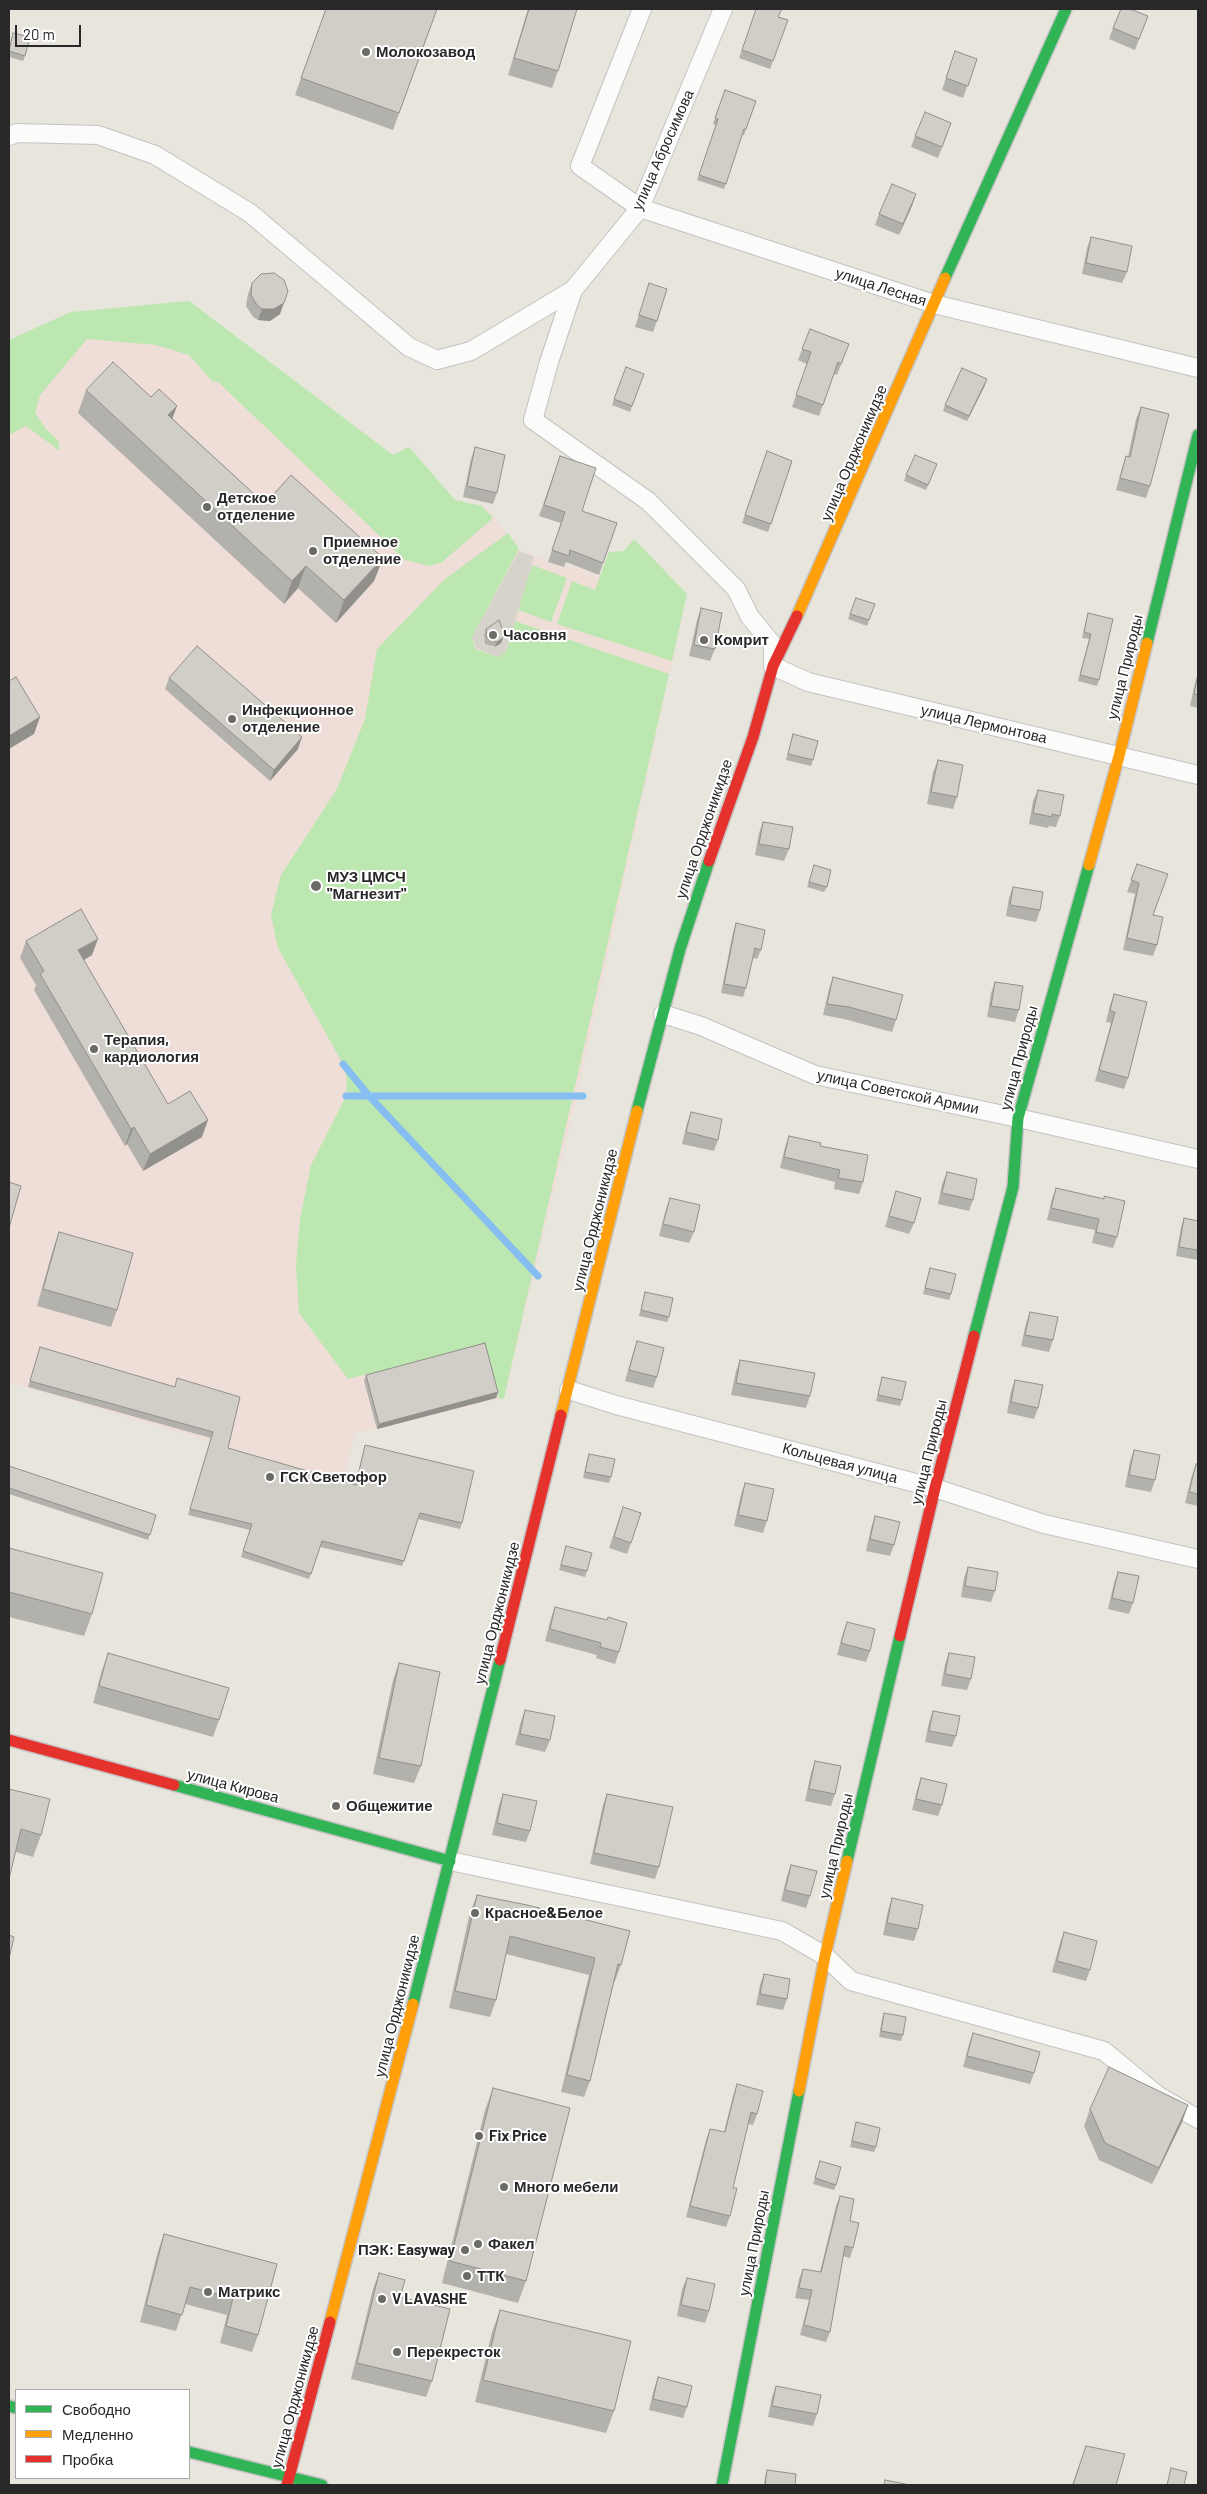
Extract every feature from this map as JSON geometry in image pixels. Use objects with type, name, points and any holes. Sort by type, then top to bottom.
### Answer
[{"type":"main road","name":"улица Орджоникидзе","points":[[288,2481],[450,1861],[569,1390],[631,1132],[680,949],[701,882],[753,737],[773,666],[816,577],[964,233],[1002,155],[1066,9]]},
{"type":"main road","name":"улица Природы","points":[[722,2485],[825,1956],[935,1488],[1014,1187],[1018,1118],[1119,756],[1198,435]]},
{"type":"main road","name":"улица Кирова","points":[[9,1740],[450,1861]]},
{"type":"main road","points":[[190,2452],[288,2481],[322,2485]]},
{"type":"street","name":"улица Лесная","points":[[642,9],[580,166],[640,208],[934,304],[1198,368]]},
{"type":"street","name":"улица Абросимова","points":[[723,9],[640,208],[573,290],[549,362],[533,420],[648,501],[736,589],[750,617],[773,645],[773,666]]},
{"type":"street","points":[[9,136],[17,133],[98,135],[155,155],[250,213],[409,347],[436,360],[471,351],[573,290]]},
{"type":"street","name":"улица Лермонтова","points":[[773,666],[808,682],[1198,774]]},
{"type":"street","name":"улица Советской Армии","points":[[664,1014],[701,1026],[815,1075],[1018,1118],[1198,1160]]},
{"type":"street","name":"Кольцевая улица","points":[[569,1390],[616,1405],[935,1488],[1044,1524],[1198,1559]]},
{"type":"street","points":[[450,1861],[782,1931],[825,1956],[851,1981],[1104,2051],[1157,2095],[1198,2119]]},
{"type":"shaded area","name":"МУЗ ЦМСЧ \"Магнезит\"","points":[[189,301],[350,427],[455,500],[487,507],[519,549],[565,568],[566,564],[600,576],[609,552],[624,551],[634,539],[687,594],[576,1099],[504,1398],[355,1433],[344,1481],[9,1382],[9,340],[71,312]]},
{"type":"shaded area","points":[[519,551],[534,557],[506,651],[498,657],[476,648],[472,637]],"holes":[[[496,621],[501,624],[499,632],[502,641],[498,646],[492,647],[485,642],[484,637],[492,629]]]},
{"type":"green space","points":[[189,301],[393,455],[409,447],[455,500],[482,506],[493,518],[441,563],[430,566],[405,560],[218,382],[213,382],[189,355],[156,345],[87,339],[40,395],[35,413],[46,429],[58,440],[60,451],[26,426],[9,435],[9,340],[71,312]]},
{"type":"green space","points":[[508,533],[519,549],[472,637],[475,649],[498,657],[506,652],[515,621],[669,674],[504,1398],[499,1399],[484,1345],[348,1379],[299,1313],[296,1265],[300,1219],[311,1165],[346,1096],[347,1079],[343,1064],[278,948],[271,915],[281,875],[337,789],[365,719],[377,649],[444,580]]},
{"type":"green space","points":[[634,539],[687,594],[672,661],[557,624],[572,581],[595,590],[609,552],[624,551]]},
{"type":"green space","points":[[532,565],[567,578],[551,622],[518,610]]},
{"type":"building","name":"Молокозавод","points":[[326,9],[437,9],[399,113],[301,78]]},
{"type":"building","points":[[529,9],[577,9],[558,71],[514,58]]},
{"type":"building","points":[[756,9],[782,9],[778,17],[788,20],[773,61],[742,50]]},
{"type":"building","points":[[1121,9],[1130,9],[1148,16],[1139,39],[1113,28]]},
{"type":"building","points":[[13,33],[30,37],[25,56],[9,51]]},
{"type":"building","points":[[955,51],[977,59],[968,86],[946,78]]},
{"type":"building","points":[[725,90],[756,101],[746,129],[744,129],[726,184],[699,175],[718,119],[715,118]]},
{"type":"building","points":[[925,112],[951,123],[942,147],[915,136]]},
{"type":"building","points":[[892,184],[916,194],[903,224],[879,214]]},
{"type":"building","points":[[1091,237],[1132,246],[1127,272],[1086,263]]},
{"type":"building","points":[[274,273],[284,280],[288,291],[284,303],[274,309],[262,309],[251,295],[252,283],[261,274]]},
{"type":"building","points":[[649,283],[667,289],[657,321],[639,315]]},
{"type":"building","points":[[810,329],[849,344],[841,364],[838,362],[823,405],[796,395],[811,352],[802,349]]},
{"type":"building","points":[[113,362],[151,397],[159,389],[177,406],[168,415],[265,504],[291,475],[383,558],[344,600],[306,566],[292,581],[86,390]]},
{"type":"building","points":[[626,367],[644,374],[632,406],[614,399]]},
{"type":"building","points":[[962,368],[987,379],[969,416],[945,405]]},
{"type":"building","points":[[1141,407],[1169,414],[1150,486],[1120,478],[1126,456],[1130,457]]},
{"type":"building","points":[[475,447],[505,455],[497,493],[467,486]]},
{"type":"building","points":[[767,451],[792,461],[771,524],[745,515]]},
{"type":"building","points":[[915,455],[937,464],[928,485],[906,475]]},
{"type":"building","points":[[560,456],[596,468],[582,511],[617,523],[603,563],[570,550],[569,556],[552,550],[565,512],[544,505]]},
{"type":"building","points":[[856,598],[875,604],[869,620],[850,614]]},
{"type":"building","name":"Комрит","points":[[701,608],[722,613],[715,649],[694,645]]},
{"type":"building","points":[[1088,613],[1113,619],[1099,680],[1080,675],[1091,634],[1084,632]]},
{"type":"building","name":"Часовня","points":[[499,620],[504,633],[503,638],[497,642],[487,638],[486,629]]},
{"type":"building","name":"Инфекционное отделение","points":[[197,646],[302,737],[274,770],[169,678]]},
{"type":"building","points":[[1198,674],[1198,695],[1194,694]]},
{"type":"building","points":[[16,677],[40,717],[9,736],[9,681]]},
{"type":"building","points":[[793,734],[818,741],[813,760],[788,754]]},
{"type":"building","points":[[938,760],[963,765],[957,797],[931,792]]},
{"type":"building","points":[[1038,790],[1064,795],[1060,816],[1052,814],[1052,817],[1033,813]]},
{"type":"building","points":[[763,822],[793,827],[789,849],[759,844]]},
{"type":"building","points":[[1137,864],[1168,874],[1153,915],[1163,917],[1157,945],[1127,938],[1139,883],[1131,880]]},
{"type":"building","points":[[814,865],[831,870],[827,887],[809,882]]},
{"type":"building","points":[[1013,887],[1043,892],[1040,910],[1010,905]]},
{"type":"building","name":"Терапия, кардиология","points":[[81,909],[98,939],[78,950],[168,1104],[190,1091],[208,1120],[150,1154],[134,1127],[131,1129],[40,974],[44,971],[26,941]]},
{"type":"building","points":[[736,923],[765,930],[761,950],[755,948],[746,988],[724,984]]},
{"type":"building","points":[[833,977],[903,995],[896,1020],[849,1007],[827,1004]]},
{"type":"building","points":[[995,982],[1023,986],[1019,1010],[991,1006]]},
{"type":"building","points":[[1114,994],[1147,1002],[1128,1078],[1099,1070],[1115,1012],[1110,1011]]},
{"type":"building","points":[[691,1112],[722,1119],[718,1140],[686,1132]]},
{"type":"building","points":[[789,1136],[821,1143],[820,1146],[868,1155],[863,1182],[838,1178],[840,1170],[784,1157]]},
{"type":"building","points":[[947,1172],[977,1179],[973,1200],[942,1193]]},
{"type":"building","points":[[9,1182],[21,1186],[9,1228]]},
{"type":"building","points":[[1056,1188],[1104,1199],[1104,1196],[1125,1201],[1117,1237],[1096,1232],[1099,1219],[1051,1208]]},
{"type":"building","points":[[896,1191],[921,1198],[914,1223],[889,1216]]},
{"type":"building","points":[[670,1198],[700,1205],[694,1232],[663,1224]]},
{"type":"building","points":[[1184,1218],[1198,1221],[1198,1250],[1179,1247]]},
{"type":"building","points":[[59,1232],[133,1253],[117,1310],[43,1289]]},
{"type":"building","points":[[930,1268],[956,1274],[951,1294],[925,1288]]},
{"type":"building","points":[[645,1292],[673,1298],[669,1317],[641,1310]]},
{"type":"building","points":[[1030,1312],[1058,1317],[1053,1340],[1025,1335]]},
{"type":"building","points":[[637,1341],[664,1348],[657,1377],[629,1370]]},
{"type":"building","points":[[485,1343],[498,1392],[379,1424],[366,1375]]},
{"type":"building","points":[[40,1347],[175,1387],[177,1378],[240,1397],[228,1448],[356,1485],[365,1445],[474,1471],[462,1523],[420,1513],[404,1561],[322,1541],[311,1574],[243,1551],[252,1524],[190,1509],[213,1432],[30,1381]]},
{"type":"building","points":[[740,1360],[815,1373],[810,1396],[736,1383]]},
{"type":"building","points":[[882,1377],[906,1382],[902,1400],[878,1395]]},
{"type":"building","points":[[1015,1380],[1043,1385],[1038,1408],[1011,1402]]},
{"type":"building","points":[[1134,1450],[1160,1455],[1155,1480],[1129,1475]]},
{"type":"building","points":[[589,1454],[615,1459],[611,1477],[585,1472]]},
{"type":"building","points":[[1196,1464],[1198,1464],[1198,1494],[1189,1492]]},
{"type":"building","points":[[9,1466],[156,1515],[150,1535],[9,1488]]},
{"type":"building","points":[[745,1483],[774,1489],[767,1521],[738,1515]]},
{"type":"building","points":[[623,1507],[641,1513],[631,1543],[614,1537]]},
{"type":"building","points":[[875,1516],[900,1522],[894,1545],[870,1539]]},
{"type":"building","points":[[566,1546],[592,1553],[587,1571],[561,1565]]},
{"type":"building","points":[[9,1548],[103,1573],[92,1614],[9,1592]]},
{"type":"building","points":[[968,1567],[998,1572],[995,1591],[965,1586]]},
{"type":"building","points":[[1118,1572],[1139,1576],[1133,1603],[1112,1598]]},
{"type":"building","points":[[555,1607],[607,1620],[608,1617],[627,1623],[619,1652],[600,1647],[601,1643],[550,1629]]},
{"type":"building","points":[[847,1622],[875,1629],[870,1651],[841,1643]]},
{"type":"building","points":[[108,1653],[229,1688],[219,1720],[99,1686]]},
{"type":"building","points":[[949,1653],[975,1657],[971,1679],[945,1674]]},
{"type":"building","points":[[399,1663],[440,1672],[421,1766],[379,1758]]},
{"type":"building","points":[[525,1710],[555,1716],[550,1740],[520,1734]]},
{"type":"building","points":[[933,1711],[960,1716],[956,1736],[929,1731]]},
{"type":"building","points":[[815,1761],[841,1766],[835,1794],[809,1789]]},
{"type":"building","points":[[921,1778],[947,1784],[942,1805],[916,1799]]},
{"type":"building","points":[[9,1789],[50,1799],[41,1835],[21,1829],[9,1879]]},
{"type":"building","points":[[503,1794],[537,1801],[530,1831],[497,1823]]},
{"type":"building","points":[[607,1794],[673,1807],[659,1867],[594,1853]]},
{"type":"building","points":[[791,1865],[817,1871],[810,1896],[785,1890]]},
{"type":"building","points":[[477,1895],[527,1905],[630,1931],[621,1965],[618,1964],[590,2081],[567,2075],[595,1958],[510,1936],[496,2000],[455,1991]]},
{"type":"building","points":[[892,1898],[923,1905],[918,1929],[887,1923]]},
{"type":"building","points":[[1064,1932],[1097,1941],[1090,1970],[1057,1961]]},
{"type":"building","points":[[9,1935],[14,1937],[9,1959]]},
{"type":"building","points":[[764,1974],[790,1979],[787,1999],[760,1994]]},
{"type":"building","points":[[884,2013],[906,2017],[903,2035],[881,2031]]},
{"type":"building","points":[[973,2033],[1040,2052],[1034,2073],[967,2056]]},
{"type":"building","points":[[1109,2067],[1188,2105],[1159,2168],[1105,2143],[1090,2109]]},
{"type":"building","points":[[737,2084],[763,2091],[757,2114],[751,2112],[733,2188],[737,2188],[730,2216],[690,2206],[710,2129],[725,2132]]},
{"type":"building","points":[[493,2088],[570,2108],[526,2281],[450,2261]]},
{"type":"building","points":[[856,2122],[880,2128],[876,2147],[852,2141]]},
{"type":"building","points":[[820,2161],[841,2167],[836,2185],[815,2178]]},
{"type":"building","points":[[840,2196],[854,2199],[850,2221],[859,2223],[853,2248],[845,2246],[830,2332],[804,2325],[812,2290],[799,2288],[803,2269],[821,2272]]},
{"type":"building","name":"Матрикс","points":[[164,2234],[277,2264],[258,2335],[226,2326],[233,2298],[190,2287],[182,2315],[146,2305]]},
{"type":"building","name":"Перекресток","points":[[379,2273],[405,2280],[400,2297],[450,2309],[432,2381],[357,2363]]},
{"type":"building","points":[[687,2278],[715,2284],[709,2311],[681,2305]]},
{"type":"building","points":[[500,2310],[631,2341],[614,2411],[483,2380]]},
{"type":"building","points":[[658,2377],[692,2386],[687,2407],[653,2399]]},
{"type":"building","points":[[776,2386],[821,2395],[817,2414],[772,2406]]},
{"type":"building","points":[[1086,2446],[1125,2454],[1116,2485],[1073,2485]]},
{"type":"building","points":[[1171,2468],[1187,2472],[1184,2485],[1167,2485]]},
{"type":"building","points":[[767,2470],[796,2474],[795,2485],[765,2485]]},
{"type":"building","points":[[885,2480],[910,2485],[884,2485]]},
{"type":"waterway","points":[[343,1064],[369,1096],[538,1276]]},
{"type":"waterway","points":[[346,1096],[583,1096]]},
{"type":"traffic: fast","points":[[945,278],[1066,9]]},
{"type":"traffic: fast","points":[[1147,643],[1198,435]]},
{"type":"traffic: fast","points":[[637,1111],[680,949],[709,861]]},
{"type":"traffic: fast","points":[[974,1336],[1013,1187],[1018,1118],[1089,865]]},
{"type":"traffic: fast","points":[[847,1861],[900,1636]]},
{"type":"traffic: fast","points":[[413,2004],[500,1660]]},
{"type":"traffic: fast","points":[[174,1785],[450,1861]]},
{"type":"traffic: fast","points":[[722,2485],[799,2091]]},
{"type":"traffic: fast","points":[[9,2406],[15,2408]]},
{"type":"traffic: fast","points":[[190,2452],[322,2485]]},
{"type":"traffic: slow","points":[[797,616],[945,278]]},
{"type":"traffic: slow","points":[[1089,865],[1147,643]]},
{"type":"traffic: slow","points":[[561,1415],[637,1111]]},
{"type":"traffic: slow","points":[[799,2091],[825,1956],[847,1861]]},
{"type":"traffic: slow","points":[[330,2322],[413,2004]]},
{"type":"traffic: jam","points":[[709,861],[753,737],[773,666],[797,616]]},
{"type":"traffic: jam","points":[[900,1636],[974,1336]]},
{"type":"traffic: jam","points":[[500,1660],[561,1415]]},
{"type":"traffic: jam","points":[[9,1740],[174,1785]]},
{"type":"traffic: jam","points":[[287,2485],[330,2322]]},
{"type":"place","name":"Молокозавод","points":[[366,52]]},
{"type":"place","name":"Детское отделение","points":[[207,507]]},
{"type":"place","name":"Приемное отделение","points":[[313,551]]},
{"type":"place","name":"Часовня","points":[[493,635]]},
{"type":"place","name":"Комрит","points":[[704,640]]},
{"type":"place","name":"Инфекционное отделение","points":[[232,719]]},
{"type":"place","name":"МУЗ ЦМСЧ \"Магнезит\"","points":[[316,886]]},
{"type":"place","name":"Терапия, кардиология","points":[[94,1049]]},
{"type":"place","name":"ГСК Светофор","points":[[270,1477]]},
{"type":"place","name":"Общежитие","points":[[336,1806]]},
{"type":"place","name":"Красное&Белое","points":[[475,1913]]},
{"type":"place","name":"Fix Price","points":[[479,2136]]},
{"type":"place","name":"Много мебели","points":[[504,2187]]},
{"type":"place","name":"Факел","points":[[478,2244]]},
{"type":"place","name":"ПЭК: Easyway","points":[[465,2250]]},
{"type":"place","name":"ТТК","points":[[467,2276]]},
{"type":"place","name":"Матрикс","points":[[208,2292]]},
{"type":"place","name":"V LAVASHE","points":[[382,2299]]},
{"type":"place","name":"Перекресток","points":[[397,2352]]}]
